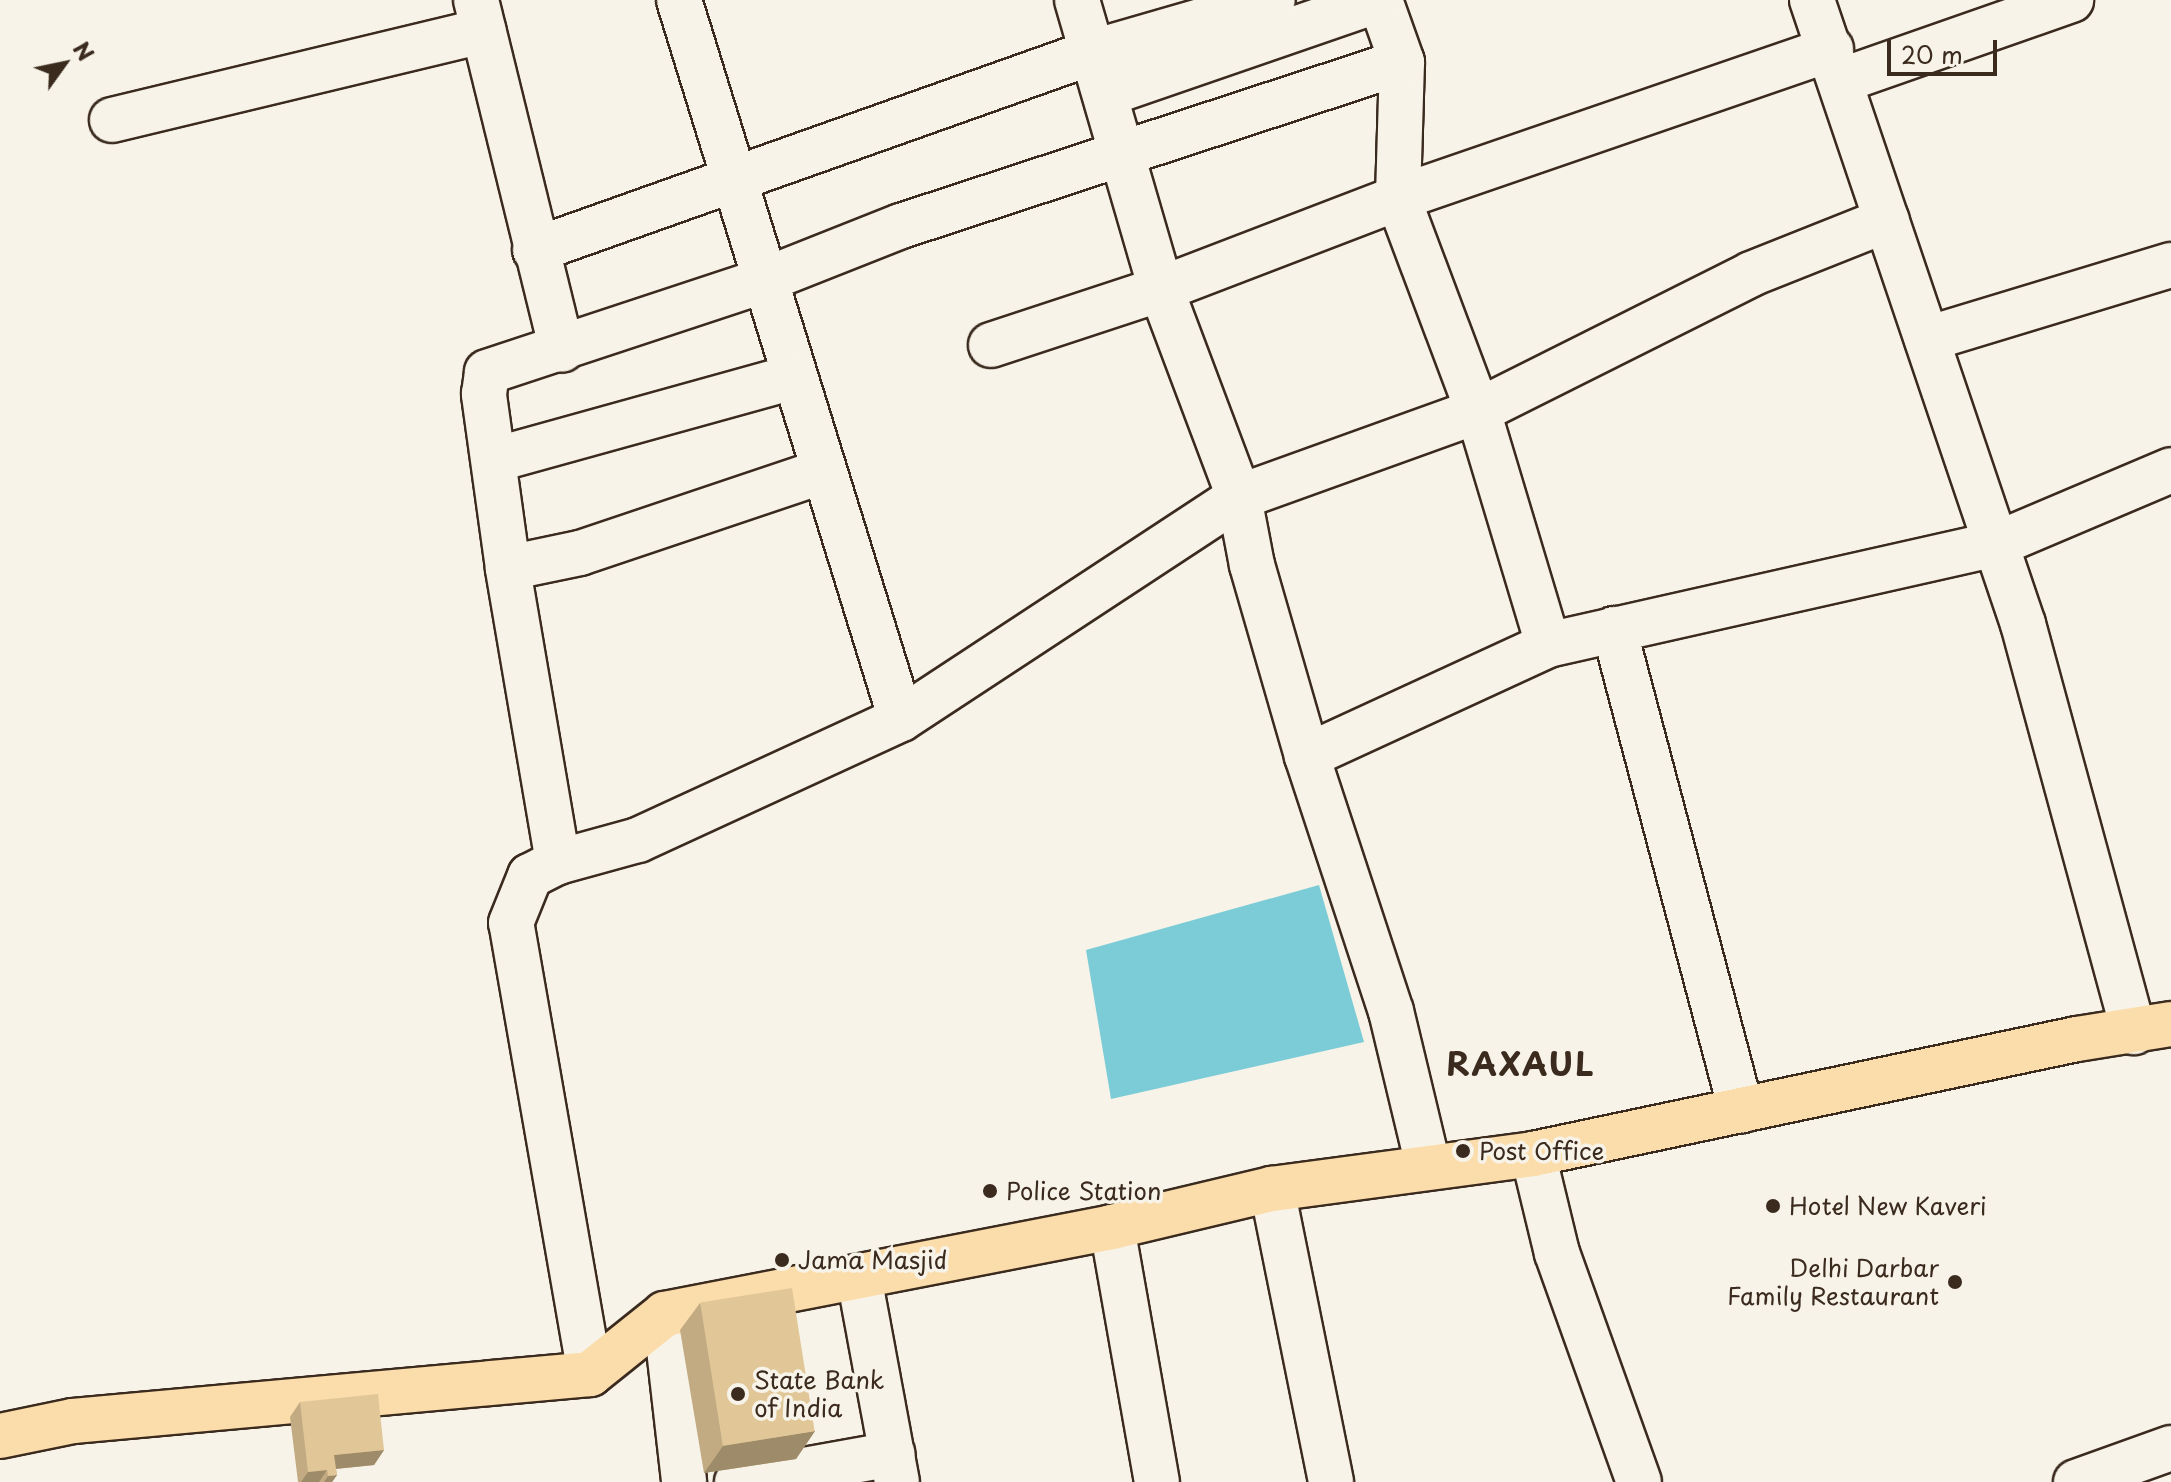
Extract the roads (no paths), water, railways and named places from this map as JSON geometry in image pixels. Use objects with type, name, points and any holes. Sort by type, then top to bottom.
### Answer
[{"type":"main road","points":[[0,1436],[73,1421],[590,1374],[665,1314],[1112,1227],[1272,1189],[1428,1165],[1533,1154],[2077,1039],[2152,1028]]},
{"type":"street","points":[[679,0],[762,281],[901,719]]},
{"type":"street","points":[[1077,0],[1161,289],[1239,497],[1252,565],[1307,756],[1391,1011],[1428,1165]]},
{"type":"street","points":[[535,250],[1093,52],[1273,0]]},
{"type":"street","points":[[1106,94],[1380,0],[1402,62],[1398,198],[1478,411],[1548,645]]},
{"type":"street","points":[[1812,0],[1997,544],[2152,1028]]},
{"type":"street","points":[[991,345],[1161,289],[1398,198],[1836,65],[2071,0]]},
{"type":"street","points":[[112,120],[480,15],[535,250],[562,350]]},
{"type":"street","points":[[558,862],[508,568],[484,394],[487,372],[514,359],[562,350],[762,281],[901,226],[1402,62]]},
{"type":"street","points":[[590,1374],[511,923],[530,876],[558,862],[638,840],[901,719],[1239,497],[1478,411],[1751,274],[1887,220]]},
{"type":"street","points":[[1927,339],[2171,265]]},
{"type":"street","points":[[494,460],[794,377]]},
{"type":"street","points":[[1307,756],[1548,645],[1997,544],[2171,470]]},
{"type":"street","points":[[508,568],[580,553],[821,472]]},
{"type":"street","points":[[1614,629],[1741,1111]]},
{"type":"street","points":[[1533,1154],[1557,1253],[1639,1482]]},
{"type":"street","points":[[1272,1189],[1331,1482]]},
{"type":"street","points":[[1112,1227],[1157,1482]]},
{"type":"street","points":[[737,1482],[895,1468],[859,1277]]},
{"type":"street","points":[[665,1314],[684,1482]]},
{"type":"street","points":[[2076,1482],[2171,1448]]},
{"type":"water","points":[[1319,885],[1364,1042],[1111,1099],[1086,950]]},
{"type":"place","name":"Post Office","points":[[1463,1151]]},
{"type":"place","name":"Police Station","points":[[990,1191]]},
{"type":"place","name":"Hotel New Kaveri","points":[[1773,1206]]},
{"type":"place","name":"Jama Masjid","points":[[782,1260]]},
{"type":"place","name":"Delhi Darbar Family Restaurant","points":[[1955,1282]]},
{"type":"place","name":"State Bank of India","points":[[738,1394]]},
{"type":"district","name":"RAXAUL","points":[[1521,1063]]}]
